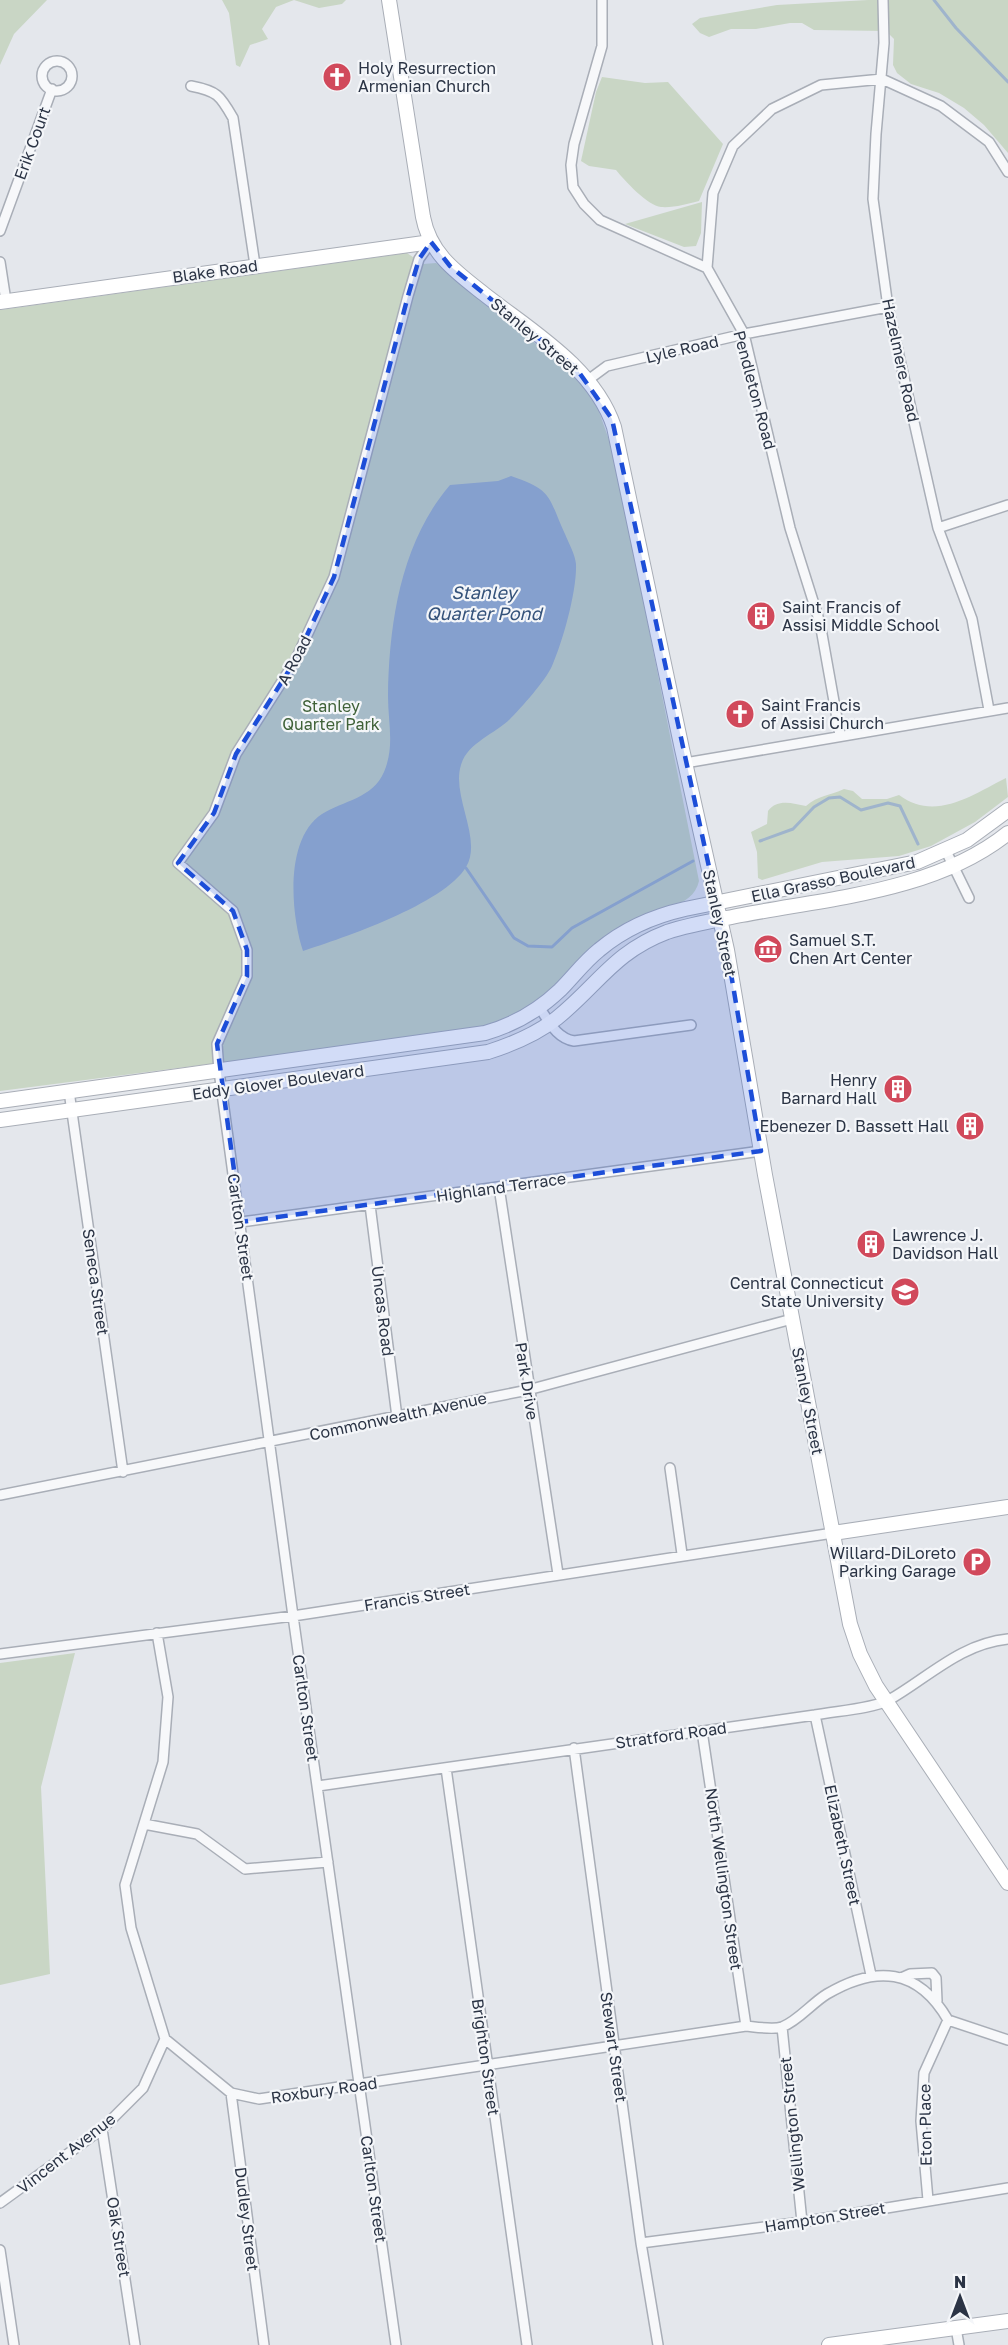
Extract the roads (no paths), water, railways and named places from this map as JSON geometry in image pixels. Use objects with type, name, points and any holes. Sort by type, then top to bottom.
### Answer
[{"type":"main road","name":"Stanley Street","points":[[389,0],[423,217],[431,242],[441,258],[452,269],[554,349],[588,380],[606,406],[617,436],[685,763],[717,902],[843,1596],[854,1640],[866,1667],[886,1701],[1008,1883]]},
{"type":"main road","name":"Blake Road","points":[[3,301],[431,242]]},
{"type":"main road","name":"Ella Grasso Boulevard","points":[[717,902],[889,869],[946,851],[979,832],[1008,810]]},
{"type":"main road","name":"Ella Grasso Boulevard","points":[[720,919],[901,884],[954,866],[982,852],[1008,833]]},
{"type":"main road","name":"Eddy Glover Boulevard","points":[[0,1101],[485,1033],[513,1022],[539,1007],[598,950],[627,930],[665,914],[717,902]]},
{"type":"main road","name":"Eddy Glover Boulevard","points":[[0,1120],[488,1052],[519,1040],[550,1023],[611,964],[632,949],[667,932],[720,919]]},
{"type":"main road","points":[[388,1048],[391,1067]]},
{"type":"main road","points":[[833,1533],[1008,1507]]},
{"type":"main road","points":[[829,2345],[1008,2321]]},
{"type":"street","points":[[603,0],[602,46],[574,144],[571,165],[573,187],[584,204],[600,220],[707,268],[713,194],[733,147],[772,109],[821,85],[882,79],[941,106],[989,142],[1008,172]]},
{"type":"street","name":"Hazelmere Road","points":[[883,0],[882,79],[876,134],[873,199],[888,307],[938,528],[972,619],[988,710]]},
{"type":"street","points":[[191,86],[213,90],[222,99],[232,118],[255,265]]},
{"type":"street","name":"Erik Court","points":[[0,231],[52,90]]},
{"type":"street","name":"A Road","points":[[219,1071],[217,1044],[247,976],[247,950],[233,911],[178,863],[214,813],[236,754],[296,661],[334,577],[418,260],[431,242]]},
{"type":"street","points":[[0,262],[3,301]]},
{"type":"street","name":"Pendleton Road","points":[[707,268],[744,334],[790,528],[820,623],[840,735]]},
{"type":"street","name":"Lyle Road","points":[[588,380],[607,366],[744,334],[888,307]]},
{"type":"street","points":[[938,528],[1008,505]]},
{"type":"street","points":[[685,763],[1008,708]]},
{"type":"street","points":[[946,851],[969,898]]},
{"type":"street","points":[[539,1007],[565,1039],[574,1041],[691,1025]]},
{"type":"street","name":"Carlton Street","points":[[219,1071],[293,1617],[396,2345]]},
{"type":"street","name":"Seneca Street","points":[[69,1091],[123,1472]]},
{"type":"street","name":"Highland Terrace","points":[[241,1222],[761,1150]]},
{"type":"street","name":"Park Drive","points":[[499,1187],[528,1390],[558,1574]]},
{"type":"street","name":"Uncas Road","points":[[370,1205],[397,1417]]},
{"type":"street","name":"Commonwealth Avenue","points":[[0,1496],[528,1390],[792,1319]]},
{"type":"street","points":[[670,1468],[682,1554]]},
{"type":"street","name":"Francis Street","points":[[0,1654],[293,1617],[682,1554],[833,1533]]},
{"type":"street","points":[[157,1633],[168,1697],[163,1762],[126,1885],[130,1928],[165,2039]]},
{"type":"street","name":"Stratford Road","points":[[318,1786],[815,1715],[886,1701],[966,1649],[991,1640],[1008,1639]]},
{"type":"street","name":"Elizabeth Street","points":[[815,1715],[872,1975]]},
{"type":"street","name":"North Wellington Street","points":[[702,1731],[746,2026]]},
{"type":"street","name":"Stewart Street","points":[[574,1748],[641,2244],[658,2345]]},
{"type":"street","name":"Brighton Street","points":[[446,1768],[527,2345]]},
{"type":"street","points":[[144,1824],[197,1834],[245,1869],[328,1862]]},
{"type":"street","points":[[901,1978],[910,1974],[932,1973],[936,1978],[937,2001]]},
{"type":"street","points":[[782,2027],[827,1994],[872,1975],[901,1978],[915,1983],[937,2001],[948,2019],[1008,2040]]},
{"type":"street","name":"Eton Place","points":[[928,2200],[921,2121],[924,2073],[948,2019]]},
{"type":"street","name":"Roxbury Road","points":[[165,2039],[231,2093],[259,2099],[615,2048],[746,2026],[782,2027]]},
{"type":"street","name":"Wellington Street","points":[[782,2027],[801,2222]]},
{"type":"street","name":"Vincent Avenue","points":[[0,2203],[102,2129],[142,2088],[165,2039]]},
{"type":"street","name":"Dudley Street","points":[[231,2093],[264,2345]]},
{"type":"street","name":"Oak Street","points":[[102,2129],[135,2345]]},
{"type":"street","name":"Hampton Street","points":[[641,2244],[801,2222],[1008,2188]]},
{"type":"street","points":[[0,2250],[14,2345]]},
{"type":"street","points":[[956,2328],[958,2345]]},
{"type":"water","name":"Stanley Quarter Pond","points":[[511,476],[535,486],[552,503],[573,553],[576,575],[565,630],[549,672],[515,714],[475,745],[464,757],[459,777],[460,790],[471,844],[466,867],[454,881],[437,894],[415,906],[342,938],[303,951],[294,898],[296,859],[301,841],[310,826],[322,814],[373,788],[384,772],[390,744],[389,668],[395,612],[409,558],[420,532],[433,507],[450,485],[498,481]]},
{"type":"waterway","points":[[934,0],[956,28],[1008,82]]},
{"type":"waterway","points":[[760,841],[793,829],[814,807],[829,798],[840,797],[861,810],[888,803],[900,806],[918,844]]},
{"type":"waterway","points":[[466,868],[514,938],[528,946],[552,947],[572,928],[693,861]]},
{"type":"place","name":"Holy Resurrection Armenian Church","points":[[337,77]]},
{"type":"place","name":"Saint Francis of Assisi Middle School","points":[[761,616]]},
{"type":"place","name":"Saint Francis of Assisi Church","points":[[740,714]]},
{"type":"place","name":"Samuel S.T. Chen Art Center","points":[[768,949]]},
{"type":"place","name":"Henry Barnard Hall","points":[[898,1089]]},
{"type":"place","name":"Ebenezer D. Bassett Hall","points":[[970,1126]]},
{"type":"place","name":"Lawrence J. Davidson Hall","points":[[871,1244]]},
{"type":"place","name":"Central Connecticut State University","points":[[905,1292]]},
{"type":"place","name":"Willard-DiLoreto Parking Garage","points":[[977,1562]]},
{"type":"park label","name":"Stanley Quarter Park","points":[[331,715]]}]
